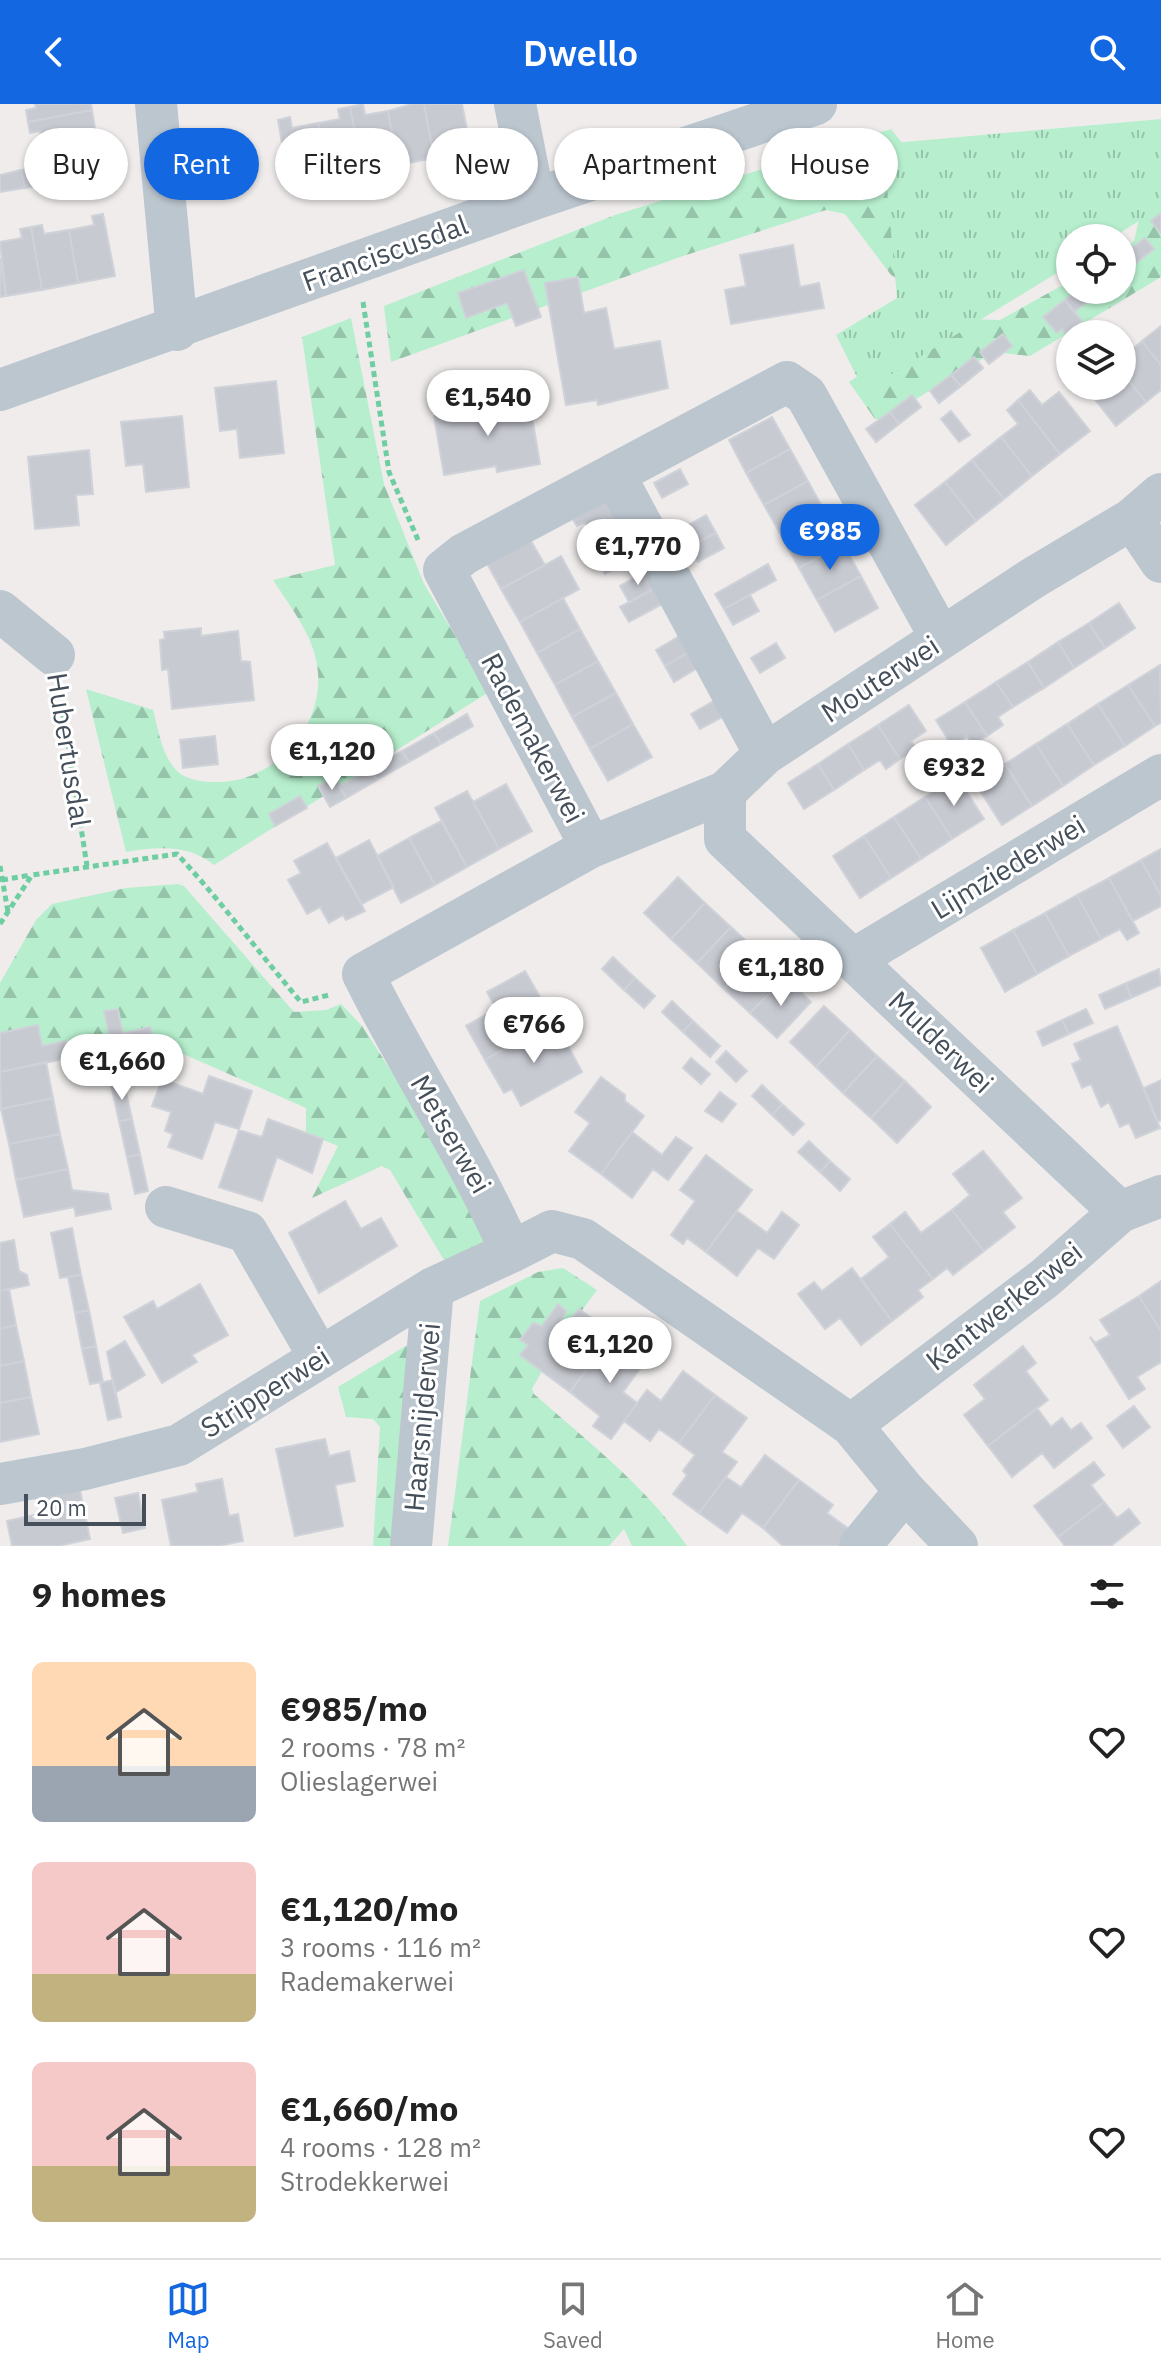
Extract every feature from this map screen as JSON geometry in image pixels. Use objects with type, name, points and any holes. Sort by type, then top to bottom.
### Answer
[{"type":"street","points":[[156,104],[177,330]]},
{"type":"street","points":[[515,104],[520,128]]},
{"type":"street","name":"Franciscusdal","points":[[538,198],[816,104]]},
{"type":"street","name":"Franciscusdal","points":[[0,390],[177,330],[531,200]]},
{"type":"street","points":[[444,570],[464,554],[787,382],[806,395],[941,638]]},
{"type":"street","points":[[614,474],[765,754]]},
{"type":"street","points":[[1146,506],[1161,562]]},
{"type":"street","name":"Mouterwei","points":[[591,847],[725,792],[765,754],[1146,506]]},
{"type":"street","name":"Rademakerwei","points":[[363,974],[591,847],[444,570]]},
{"type":"street","name":"Hubertusdal","points":[[0,611],[54,655]]},
{"type":"street","name":"Lijmziederwei","points":[[854,959],[1161,775]]},
{"type":"street","name":"Mulderwei","points":[[725,792],[725,839],[1120,1212]]},
{"type":"street","name":"Metserwei","points":[[363,974],[392,1032],[482,1185],[511,1252]]},
{"type":"street","name":"Kantwerkerwei","points":[[851,1425],[1045,1278],[1120,1212],[1161,1196]]},
{"type":"street","points":[[166,1207],[247,1232],[320,1358]]},
{"type":"street","points":[[511,1252],[552,1231],[583,1239],[851,1425],[905,1491],[957,1546]]},
{"type":"street","name":"Stripperwei","points":[[0,1484],[85,1469],[179,1445],[433,1288],[511,1252]]},
{"type":"street","name":"Haarsnijderwei","points":[[411,1546],[433,1288]]},
{"type":"street","points":[[860,1546],[905,1491]]},
{"type":"path","points":[[357,263],[389,472],[426,557],[444,570]]},
{"type":"path","name":"Hubertusdal","points":[[54,655],[87,866]]},
{"type":"path","points":[[2,880],[177,854],[216,895],[252,945],[301,1002],[348,991],[363,974]]},
{"type":"path","points":[[0,866],[8,912]]},
{"type":"path","points":[[0,924],[32,875]]},
{"type":"green space","points":[[1161,119],[1161,207],[1134,224],[1056,224],[1056,274],[864,391],[836,335],[897,298],[888,200],[898,200],[898,143]]},
{"type":"green space","points":[[1161,125],[1161,277],[1136,292],[1136,232]]},
{"type":"green space","points":[[898,138],[910,153],[905,283],[891,275],[845,214],[826,210],[677,258],[391,362],[384,306],[615,215],[663,200],[745,200],[745,174],[761,170],[761,200],[898,200]]},
{"type":"green space","points":[[1056,289],[1056,304],[1116,304],[1090,320],[1056,320],[1056,340],[1030,356],[994,352],[883,419],[875,419],[849,382],[945,318],[1000,320]]},
{"type":"green space","points":[[351,318],[384,484],[424,584],[489,692],[214,865],[183,850],[161,848],[126,852],[86,689],[153,710],[161,742],[172,765],[185,777],[194,780],[233,781],[254,775],[288,751],[302,734],[311,715],[317,695],[318,673],[313,648],[302,624],[273,580],[335,565],[302,337]]},
{"type":"green space","points":[[184,886],[294,1012],[326,1010],[341,1004],[363,1027],[499,1241],[456,1280],[390,1170],[382,1166],[312,1198],[338,1146],[306,1133],[306,1108],[147,1038],[122,1036],[0,1064],[0,983],[36,920],[52,904],[126,888]]},
{"type":"green space","points":[[563,1268],[597,1290],[558,1343],[532,1389],[534,1394],[635,1484],[687,1546],[632,1546],[624,1529],[609,1546],[448,1546],[480,1301],[538,1272]]},
{"type":"green space","points":[[442,1324],[416,1546],[373,1546],[380,1427],[373,1419],[346,1417],[338,1387]]},
{"type":"building","points":[[35,104],[91,104],[92,110],[28,122],[26,110],[36,108]]},
{"type":"building","points":[[363,104],[365,115],[388,111],[391,128],[354,128],[350,107]]},
{"type":"building","points":[[424,104],[428,128],[426,128],[426,160],[410,163],[410,128],[391,128],[388,111]]},
{"type":"building","points":[[424,104],[462,104],[467,128],[428,128]]},
{"type":"building","points":[[350,107],[354,128],[319,128],[318,123],[340,119],[338,109]]},
{"type":"building","points":[[92,110],[95,128],[29,128],[28,122]]},
{"type":"building","points":[[290,117],[292,128],[279,128],[278,120]]},
{"type":"building","points":[[318,123],[319,128],[292,128]]},
{"type":"building","points":[[21,170],[24,188],[0,192],[0,175]]},
{"type":"building","points":[[1161,213],[1161,232],[1160,233],[1151,221]]},
{"type":"building","points":[[103,214],[115,276],[78,283],[69,230],[94,225],[92,216]]},
{"type":"building","points":[[42,225],[44,234],[69,230],[78,283],[42,290],[31,227]]},
{"type":"building","points":[[31,227],[42,290],[6,296],[0,242],[22,238],[20,229]]},
{"type":"building","points":[[1145,238],[1154,249],[1136,263],[1136,245]]},
{"type":"building","points":[[793,245],[800,287],[819,283],[824,308],[731,324],[725,290],[746,286],[740,255]]},
{"type":"building","points":[[0,258],[6,296],[0,297]]},
{"type":"building","points":[[524,270],[541,317],[516,326],[507,303],[466,318],[458,293]]},
{"type":"building","points":[[578,277],[584,313],[606,308],[614,349],[660,341],[668,388],[598,405],[597,400],[566,405],[545,283]]},
{"type":"building","points":[[1060,304],[1068,304],[1081,320],[1056,320],[1056,332],[1043,317]]},
{"type":"building","points":[[1068,304],[1084,304],[1074,312]]},
{"type":"building","points":[[1161,326],[1161,365],[1142,341]]},
{"type":"building","points":[[1003,334],[1012,346],[989,364],[980,352]]},
{"type":"building","points":[[1142,341],[1161,365],[1161,390],[1146,402],[1136,390],[1136,346]]},
{"type":"building","points":[[974,357],[983,368],[961,386],[951,375]]},
{"type":"building","points":[[951,375],[961,386],[939,403],[930,391]]},
{"type":"building","points":[[276,381],[284,453],[240,458],[237,429],[220,431],[215,388]]},
{"type":"building","points":[[1030,390],[1042,405],[1056,394],[1056,400],[1065,400],[1090,431],[1060,454],[1018,400]]},
{"type":"building","points":[[1136,390],[1146,402],[1116,426],[1095,400],[1136,400]]},
{"type":"building","points":[[912,395],[921,407],[899,424],[890,412]]},
{"type":"building","points":[[529,399],[540,464],[497,472],[496,466],[444,475],[434,416]]},
{"type":"building","points":[[1018,400],[1060,454],[1032,476],[1001,437],[1018,424],[1007,410]]},
{"type":"building","points":[[951,411],[970,435],[959,442],[941,419]]},
{"type":"building","points":[[890,412],[899,424],[876,442],[866,429]]},
{"type":"building","points":[[182,416],[189,487],[146,492],[143,464],[126,466],[121,422]]},
{"type":"building","points":[[772,417],[790,449],[746,473],[729,440]]},
{"type":"building","points":[[1001,437],[1032,476],[1004,499],[972,460]]},
{"type":"building","points":[[790,449],[808,481],[764,505],[746,473]]},
{"type":"building","points":[[89,450],[93,494],[76,495],[79,525],[35,529],[28,457]]},
{"type":"building","points":[[972,460],[1004,499],[976,521],[945,482]]},
{"type":"building","points":[[680,469],[688,484],[662,498],[654,483]]},
{"type":"building","points":[[808,481],[825,512],[782,537],[764,505]]},
{"type":"building","points":[[945,482],[976,521],[946,545],[915,505]]},
{"type":"building","points":[[603,493],[620,524],[594,538],[585,522],[577,526],[568,512]]},
{"type":"building","points":[[825,512],[843,544],[799,568],[782,537]]},
{"type":"building","points":[[706,515],[716,533],[689,547],[680,530]]},
{"type":"building","points":[[620,524],[638,556],[605,574],[587,542]]},
{"type":"building","points":[[716,533],[724,548],[698,562],[689,547]]},
{"type":"building","points":[[527,534],[545,565],[501,589],[484,558]]},
{"type":"building","points":[[843,544],[861,576],[817,600],[799,568]]},
{"type":"building","points":[[561,556],[579,589],[520,622],[501,589]]},
{"type":"building","points":[[768,564],[776,580],[724,609],[715,594]]},
{"type":"building","points":[[647,571],[655,588],[629,602],[620,586]]},
{"type":"building","points":[[861,576],[878,608],[835,632],[817,600]]},
{"type":"building","points":[[655,588],[664,603],[629,622],[620,607]]},
{"type":"building","points":[[750,595],[759,611],[733,625],[724,609]]},
{"type":"building","points":[[563,598],[580,629],[537,653],[520,622]]},
{"type":"building","points":[[1119,603],[1135,628],[1105,648],[1089,623]]},
{"type":"building","points":[[1089,623],[1105,648],[1074,668],[1058,642]]},
{"type":"building","points":[[201,628],[201,636],[238,631],[241,661],[250,662],[254,700],[172,709],[168,669],[162,670],[160,640],[165,639],[164,632]]},
{"type":"building","points":[[580,629],[598,661],[555,685],[537,653]]},
{"type":"building","points":[[681,635],[691,651],[665,666],[656,650]]},
{"type":"building","points":[[1058,642],[1074,668],[1044,688],[1028,662]]},
{"type":"building","points":[[776,643],[785,658],[760,673],[751,658]]},
{"type":"building","points":[[691,651],[699,667],[674,682],[665,666]]},
{"type":"building","points":[[598,661],[616,693],[572,717],[555,685]]},
{"type":"building","points":[[1028,662],[1044,688],[1013,707],[996,682]]},
{"type":"building","points":[[1160,665],[1161,723],[1155,726],[1128,685]]},
{"type":"building","points":[[996,682],[1013,707],[998,717],[1003,725],[987,736],[965,702]]},
{"type":"building","points":[[1128,685],[1155,726],[1125,746],[1098,704]]},
{"type":"building","points":[[616,693],[633,724],[590,749],[572,717]]},
{"type":"building","points":[[717,699],[726,715],[700,729],[691,714]]},
{"type":"building","points":[[965,702],[987,736],[973,745],[967,736],[952,746],[936,720]]},
{"type":"building","points":[[1098,704],[1125,746],[1094,765],[1067,724]]},
{"type":"building","points":[[909,705],[926,731],[911,741],[916,748],[900,759],[878,725]]},
{"type":"building","points":[[467,714],[473,726],[441,744],[434,733]]},
{"type":"building","points":[[633,724],[652,757],[608,781],[590,749]]},
{"type":"building","points":[[1067,724],[1094,765],[1063,786],[1036,744]]},
{"type":"building","points":[[878,725],[900,759],[886,769],[880,760],[864,770],[848,744]]},
{"type":"building","points":[[434,733],[441,744],[409,762],[402,751]]},
{"type":"building","points":[[215,736],[218,764],[183,768],[180,740]]},
{"type":"building","points":[[848,744],[864,770],[834,790],[818,764]]},
{"type":"building","points":[[1036,744],[1063,786],[1032,806],[1005,764]]},
{"type":"building","points":[[402,751],[409,762],[377,780],[371,769]]},
{"type":"building","points":[[818,764],[834,790],[804,809],[788,783]]},
{"type":"building","points":[[1005,764],[1032,806],[1002,825],[975,783]]},
{"type":"building","points":[[371,769],[377,780],[346,798],[340,786]]},
{"type":"building","points":[[335,777],[346,798],[330,807],[318,786]]},
{"type":"building","points":[[957,777],[984,819],[952,839],[925,797]]},
{"type":"building","points":[[506,784],[532,831],[499,849],[473,802]]},
{"type":"building","points":[[467,791],[499,849],[467,867],[435,808]]},
{"type":"building","points":[[300,796],[307,808],[275,826],[269,814]]},
{"type":"building","points":[[925,797],[952,839],[921,859],[894,817]]},
{"type":"building","points":[[894,817],[921,859],[891,878],[864,836]]},
{"type":"building","points":[[441,821],[467,867],[435,885],[409,838]]},
{"type":"building","points":[[864,836],[891,878],[860,898],[833,856]]},
{"type":"building","points":[[409,838],[435,885],[401,903],[377,856]]},
{"type":"building","points":[[369,840],[394,887],[362,904],[336,858]]},
{"type":"building","points":[[327,843],[365,911],[346,920],[343,915],[329,923],[320,907],[307,914],[288,880],[301,873],[294,861]]},
{"type":"building","points":[[1161,849],[1161,896],[1141,860]]},
{"type":"building","points":[[1141,860],[1161,896],[1161,906],[1133,921],[1109,878]]},
{"type":"building","points":[[678,877],[705,903],[671,939],[644,913]]},
{"type":"building","points":[[1109,878],[1139,933],[1127,940],[1120,929],[1101,939],[1077,895]]},
{"type":"building","points":[[1077,895],[1101,939],[1069,956],[1045,913]]},
{"type":"building","points":[[705,903],[731,927],[697,963],[671,939]]},
{"type":"building","points":[[1045,913],[1069,956],[1037,974],[1013,930]]},
{"type":"building","points":[[731,927],[758,952],[724,989],[697,963]]},
{"type":"building","points":[[1013,930],[1037,974],[1005,992],[981,948]]},
{"type":"building","points":[[758,952],[785,977],[750,1013],[724,989]]},
{"type":"building","points":[[613,957],[635,978],[624,990],[602,969]]},
{"type":"building","points":[[1159,969],[1161,985],[1131,998],[1126,983]]},
{"type":"building","points":[[525,971],[554,1021],[485,1060],[466,1026],[496,1009],[487,992]]},
{"type":"building","points":[[785,977],[811,1002],[777,1038],[750,1013]]},
{"type":"building","points":[[635,978],[655,996],[644,1008],[624,990]]},
{"type":"building","points":[[1126,983],[1131,998],[1105,1009],[1099,995]]},
{"type":"building","points":[[672,1001],[693,1021],[683,1032],[662,1012]]},
{"type":"building","points":[[824,1006],[850,1030],[816,1067],[790,1042]]},
{"type":"building","points":[[118,1009],[125,1045],[112,1048],[104,1011]]},
{"type":"building","points":[[1086,1009],[1093,1023],[1069,1034],[1062,1020]]},
{"type":"building","points":[[1062,1020],[1069,1034],[1043,1046],[1037,1032]]},
{"type":"building","points":[[693,1021],[720,1046],[710,1057],[683,1032]]},
{"type":"building","points":[[549,1024],[561,1045],[566,1042],[582,1072],[521,1106],[512,1089],[504,1093],[485,1060]]},
{"type":"building","points":[[38,1025],[42,1046],[65,1041],[69,1058],[0,1072],[0,1033]]},
{"type":"building","points":[[1117,1026],[1160,1128],[1136,1138],[1129,1123],[1120,1127],[1109,1102],[1101,1107],[1091,1084],[1082,1088],[1072,1064],[1081,1060],[1074,1044]]},
{"type":"building","points":[[150,1027],[157,1057],[132,1062],[125,1033]]},
{"type":"building","points":[[850,1030],[877,1056],[843,1093],[816,1067]]},
{"type":"building","points":[[125,1045],[133,1081],[120,1084],[112,1048]]},
{"type":"building","points":[[726,1051],[747,1071],[736,1082],[716,1062]]},
{"type":"building","points":[[877,1056],[905,1081],[871,1118],[843,1093]]},
{"type":"building","points":[[691,1058],[710,1074],[701,1084],[683,1068]]},
{"type":"building","points":[[46,1062],[53,1098],[1,1109],[0,1072]]},
{"type":"building","points":[[209,1076],[252,1091],[239,1129],[215,1122],[202,1159],[168,1147],[173,1134],[165,1131],[171,1112],[152,1106],[162,1079],[203,1094]]},
{"type":"building","points":[[601,1077],[625,1095],[625,1101],[644,1116],[601,1174],[569,1151],[590,1123],[575,1112]]},
{"type":"building","points":[[1161,1080],[1161,1120],[1158,1122],[1144,1088]]},
{"type":"building","points":[[905,1081],[931,1107],[897,1143],[871,1118]]},
{"type":"building","points":[[124,1083],[132,1119],[119,1121],[111,1085]]},
{"type":"building","points":[[762,1085],[782,1104],[772,1115],[752,1096]]},
{"type":"building","points":[[720,1092],[736,1104],[722,1122],[705,1111]]},
{"type":"building","points":[[53,1098],[60,1134],[9,1144],[1,1109]]},
{"type":"building","points":[[782,1104],[804,1124],[793,1135],[772,1115]]},
{"type":"building","points":[[132,1119],[140,1154],[127,1157],[119,1121]]},
{"type":"building","points":[[268,1119],[323,1139],[312,1173],[277,1157],[262,1201],[219,1187],[239,1130],[262,1137]]},
{"type":"building","points":[[632,1132],[662,1155],[676,1137],[692,1148],[668,1180],[653,1169],[632,1198],[601,1174]]},
{"type":"building","points":[[60,1134],[68,1169],[16,1180],[9,1144]]},
{"type":"building","points":[[809,1141],[830,1161],[820,1172],[798,1152]]},
{"type":"building","points":[[983,1151],[1022,1198],[1003,1212],[1015,1227],[984,1251],[952,1210],[970,1195],[953,1174]]},
{"type":"building","points":[[140,1154],[148,1191],[135,1194],[127,1157]]},
{"type":"building","points":[[706,1155],[752,1190],[706,1252],[687,1238],[683,1244],[671,1235],[695,1201],[680,1190]]},
{"type":"building","points":[[830,1161],[850,1179],[840,1191],[820,1172]]},
{"type":"building","points":[[68,1169],[72,1190],[108,1194],[111,1209],[76,1216],[74,1207],[24,1217],[16,1180]]},
{"type":"building","points":[[345,1201],[361,1229],[381,1218],[397,1246],[319,1293],[289,1233]]},
{"type":"building","points":[[952,1210],[984,1251],[953,1275],[947,1268],[933,1279],[890,1224],[905,1212],[921,1233]]},
{"type":"building","points":[[737,1211],[767,1233],[782,1212],[799,1225],[774,1259],[758,1248],[737,1276],[706,1252]]},
{"type":"building","points":[[890,1224],[933,1279],[918,1290],[923,1297],[892,1321],[861,1279],[889,1257],[873,1237]]},
{"type":"building","points":[[72,1228],[81,1275],[60,1278],[51,1233]]},
{"type":"building","points":[[14,1240],[19,1271],[27,1275],[29,1285],[0,1291],[0,1243]]},
{"type":"building","points":[[852,1268],[892,1321],[861,1345],[840,1318],[825,1329],[798,1294],[814,1282],[822,1291]]},
{"type":"building","points":[[81,1275],[89,1310],[75,1313],[68,1277]]},
{"type":"building","points":[[1161,1281],[1161,1331],[1139,1296]]},
{"type":"building","points":[[200,1284],[228,1335],[192,1355],[197,1362],[162,1383],[124,1317],[153,1301],[157,1309]]},
{"type":"building","points":[[9,1289],[16,1325],[0,1329],[0,1291]]},
{"type":"building","points":[[1139,1296],[1161,1331],[1161,1362],[1137,1377],[1145,1389],[1129,1399],[1090,1337],[1095,1343],[1110,1335],[1100,1320]]},
{"type":"building","points":[[558,1304],[566,1311],[561,1320],[567,1325],[579,1309],[613,1334],[570,1392],[520,1355],[528,1345],[520,1340],[533,1323],[542,1326]]},
{"type":"building","points":[[89,1310],[96,1346],[82,1349],[75,1313]]},
{"type":"building","points":[[16,1325],[24,1361],[0,1366],[0,1329]]},
{"type":"building","points":[[613,1334],[647,1359],[623,1392],[637,1403],[611,1439],[593,1426],[600,1416],[570,1392]]},
{"type":"building","points":[[125,1341],[145,1375],[115,1393],[107,1352]]},
{"type":"building","points":[[96,1346],[103,1382],[90,1384],[82,1349]]},
{"type":"building","points":[[1023,1346],[1036,1363],[1026,1371],[1048,1400],[988,1446],[964,1415],[985,1399],[974,1385]]},
{"type":"building","points":[[24,1361],[31,1397],[0,1403],[0,1366]]},
{"type":"building","points":[[683,1371],[715,1395],[679,1443],[659,1429],[650,1441],[624,1421],[647,1390],[661,1401]]},
{"type":"building","points":[[113,1380],[121,1417],[108,1420],[100,1383]]},
{"type":"building","points":[[715,1395],[747,1418],[722,1452],[737,1462],[699,1513],[673,1494],[687,1475],[683,1471],[695,1455],[679,1443]]},
{"type":"building","points":[[31,1397],[39,1434],[0,1442],[0,1403]]},
{"type":"building","points":[[1134,1406],[1150,1427],[1123,1448],[1107,1426]]},
{"type":"building","points":[[1037,1408],[1051,1427],[1062,1418],[1071,1430],[1081,1423],[1092,1438],[1054,1468],[1042,1453],[1012,1477],[988,1446]]},
{"type":"building","points":[[325,1439],[329,1456],[349,1451],[355,1481],[335,1485],[343,1526],[295,1536],[276,1449]]},
{"type":"building","points":[[765,1455],[799,1480],[763,1528],[742,1513],[727,1533],[699,1513],[726,1477],[741,1487]]},
{"type":"building","points":[[1094,1462],[1104,1475],[1091,1485],[1104,1502],[1058,1537],[1034,1506]]},
{"type":"building","points":[[222,1479],[229,1516],[238,1514],[243,1541],[218,1546],[171,1546],[162,1500],[198,1492],[196,1484]]},
{"type":"building","points":[[799,1480],[833,1505],[827,1513],[853,1532],[842,1546],[783,1546],[763,1528]]},
{"type":"building","points":[[80,1490],[90,1539],[58,1546],[12,1546],[7,1521],[47,1512],[44,1497]]},
{"type":"building","points":[[138,1493],[145,1528],[123,1533],[115,1498]]},
{"type":"building","points":[[1104,1502],[1117,1518],[1129,1509],[1140,1523],[1111,1546],[1065,1546],[1058,1537]]}]
